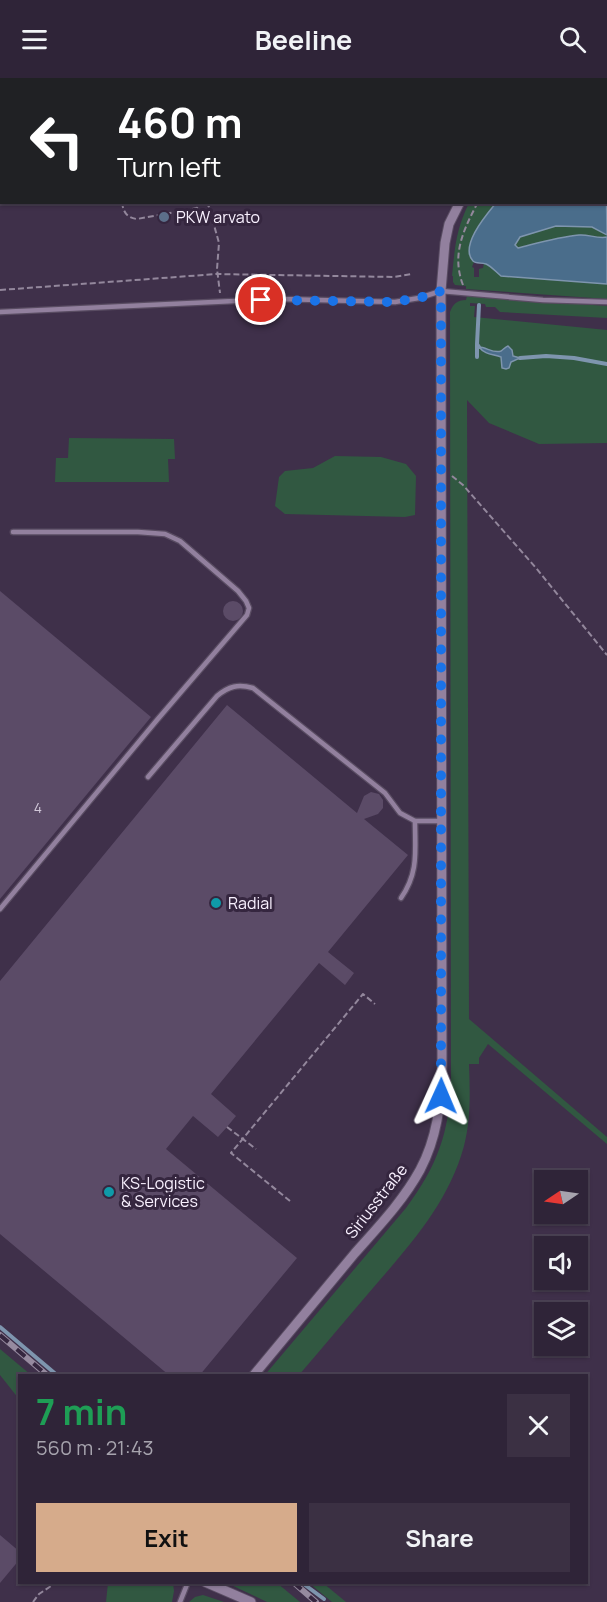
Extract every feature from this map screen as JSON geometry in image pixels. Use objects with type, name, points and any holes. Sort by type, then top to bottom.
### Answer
[{"type":"street","name":"Siriusstraße","points":[[255,1374],[398,1203],[420,1170],[435,1131],[441,1096],[441,291],[445,243],[449,224],[459,204]]},
{"type":"street","points":[[210,1584],[251,1602]]},
{"type":"lane","points":[[0,312],[280,299],[394,302],[419,298],[441,291],[543,300],[607,302]]},
{"type":"lane","points":[[0,909],[247,615],[249,608],[246,600],[238,591],[180,541],[165,534],[13,532]]},
{"type":"lane","points":[[148,777],[225,689],[244,685],[253,688],[377,786],[400,813],[415,821],[441,821]]},
{"type":"lane","points":[[401,898],[413,877],[415,821]]},
{"type":"lane","points":[[180,1602],[187,1584]]},
{"type":"path","points":[[123,204],[126,215],[130,219],[137,219],[197,208],[202,204]]},
{"type":"path","points":[[206,204],[209,207],[219,243],[217,263],[221,302]]},
{"type":"path","points":[[464,293],[459,276],[461,235],[477,204]]},
{"type":"path","points":[[0,291],[218,274],[394,277],[411,274]]},
{"type":"path","points":[[441,472],[448,473],[471,493],[607,655]]},
{"type":"path","points":[[290,1202],[231,1153],[363,994],[375,1004]]},
{"type":"path","points":[[227,1126],[256,1149]]},
{"type":"path","points":[[33,1602],[39,1594],[51,1586]]},
{"type":"green space","points":[[469,204],[495,204],[472,239],[470,255],[474,262],[472,267],[474,277],[479,277],[479,269],[483,268],[484,263],[607,283],[607,299],[466,289],[466,286],[455,285],[452,276],[455,247],[461,222]]},
{"type":"green space","points":[[556,226],[592,227],[607,237],[579,235],[517,248],[515,245],[520,237]]},
{"type":"green space","points":[[467,296],[607,306],[607,318],[500,312],[495,307],[486,307],[485,304],[470,303],[470,306],[475,306],[474,317],[607,330],[607,443],[539,444],[489,423],[467,400],[469,1019],[607,1137],[607,1144],[488,1044],[479,1058],[479,1064],[469,1064],[469,1116],[464,1146],[449,1186],[427,1222],[401,1256],[300,1374],[266,1374],[417,1193],[439,1149],[447,1118],[451,1082],[450,312],[456,303],[466,300]]},
{"type":"green space","points":[[69,438],[174,439],[175,459],[168,459],[169,482],[55,482],[56,458],[68,458]]},
{"type":"green space","points":[[335,456],[381,457],[406,464],[416,476],[415,515],[405,517],[285,514],[275,506],[279,477],[285,471],[313,468]]},
{"type":"green space","points":[[0,1349],[30,1374],[18,1374],[18,1398],[0,1375]]},
{"type":"green space","points":[[108,1584],[173,1584],[172,1602],[106,1602]]},
{"type":"green space","points":[[229,1584],[278,1584],[300,1602],[267,1602]]},
{"type":"green space","points":[[310,1584],[324,1584],[346,1602],[332,1602]]},
{"type":"green space","points":[[203,1595],[224,1602],[189,1602]]},
{"type":"water","points":[[495,204],[607,204],[607,235],[592,227],[556,226],[520,237],[515,245],[518,248],[579,235],[607,237],[607,284],[501,276],[488,265],[473,261],[470,255],[469,247],[481,222]]},
{"type":"water","points":[[508,346],[513,356],[520,358],[511,362],[509,368],[506,369],[502,368],[501,357],[486,353],[479,347],[498,352]]},
{"type":"building","points":[[0,591],[151,717],[0,899]]},
{"type":"building","points":[[233,601],[240,604],[243,611],[240,618],[233,621],[226,618],[223,611],[226,604]]},
{"type":"building","points":[[227,705],[357,813],[364,796],[371,792],[379,794],[383,800],[383,808],[378,814],[364,819],[408,855],[328,952],[354,973],[345,985],[319,963],[211,1094],[236,1116],[227,1127],[218,1137],[193,1116],[166,1149],[297,1258],[201,1374],[168,1374],[0,1234],[0,981]]},
{"type":"building","points":[[0,1535],[18,1550],[18,1561],[0,1583]]},
{"type":"waterway","points":[[479,305],[477,344],[479,347]]},
{"type":"waterway","points":[[477,345],[477,357]]},
{"type":"waterway","points":[[520,358],[546,356],[607,364]]},
{"type":"waterway","points":[[0,1327],[56,1374]]},
{"type":"waterway","points":[[304,1584],[324,1599]]},
{"type":"railway","points":[[0,1335],[46,1374]]},
{"type":"railway","points":[[295,1584],[316,1602]]},
{"type":"place","name":"PKW arvato","points":[[164,217]]},
{"type":"place","name":"Radial","points":[[216,903]]},
{"type":"place","name":"KS-Logistic & Services","points":[[109,1192]]},
{"type":"route","points":[[261,300],[394,302],[419,298],[441,291],[441,1096]]}]
